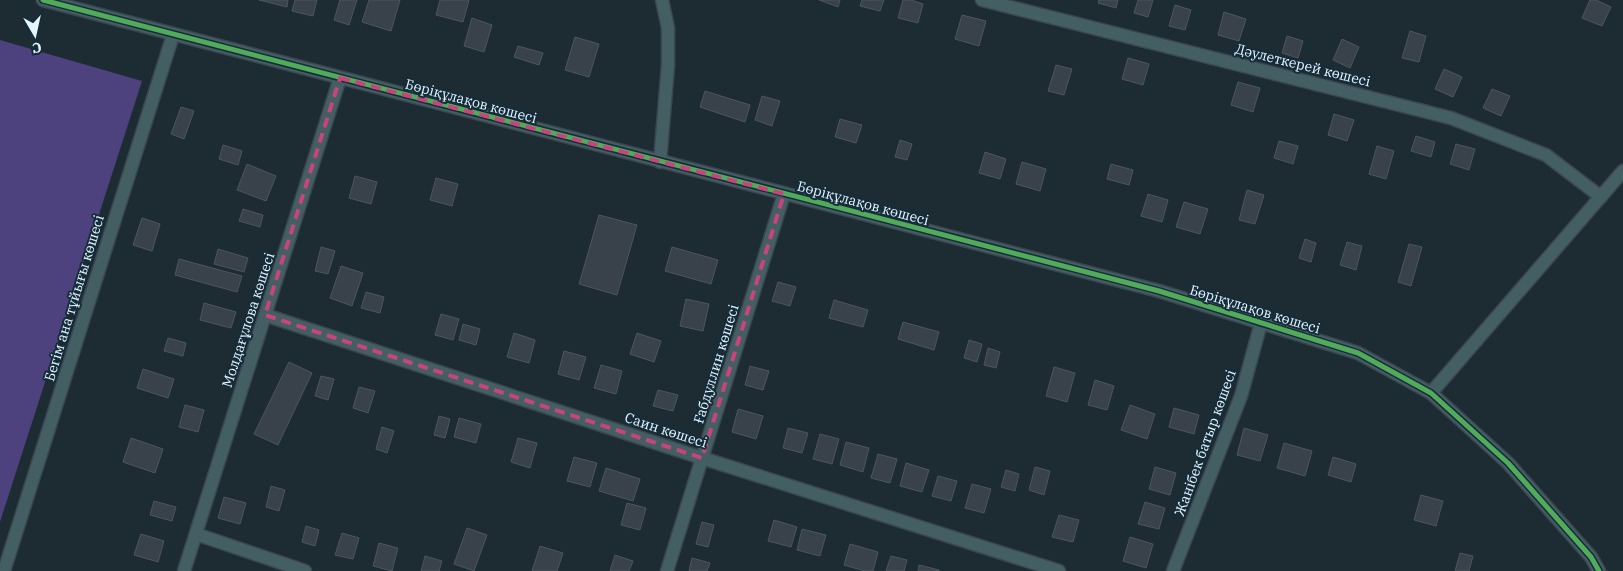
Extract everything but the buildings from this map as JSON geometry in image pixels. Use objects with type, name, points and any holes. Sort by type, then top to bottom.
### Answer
[{"type":"street","name":"Бөріқұлақов көшесі","points":[[43,0],[1158,291],[1358,353],[1431,393],[1508,463],[1591,557],[1599,571]]},
{"type":"street","points":[[660,162],[668,66],[668,28],[662,0]]},
{"type":"street","name":"Дәулеткерей көшесі","points":[[982,0],[1450,118],[1546,155],[1601,197]]},
{"type":"street","name":"Бегім ана тұйығы көшесі","points":[[4,571],[172,35]]},
{"type":"street","name":"Молдағұлова көшесі","points":[[184,571],[340,78]]},
{"type":"street","points":[[1431,393],[1623,171]]},
{"type":"street","name":"Ғабдуллин көшесі","points":[[668,571],[784,194]]},
{"type":"street","name":"Саин көшесі","points":[[265,315],[702,458],[1059,571]]},
{"type":"street","name":"Жанібек батыр көшесі","points":[[1173,571],[1240,396],[1261,323]]},
{"type":"street","points":[[196,534],[305,571]]},
{"type":"highlighted area","points":[[340,78],[784,194],[702,458],[265,315]]},
{"type":"shaded area","points":[[0,40],[142,81],[0,522]]},
{"type":"cycle path","points":[[43,0],[1159,291],[1358,353],[1431,393],[1508,463],[1591,557],[1599,571]]}]
